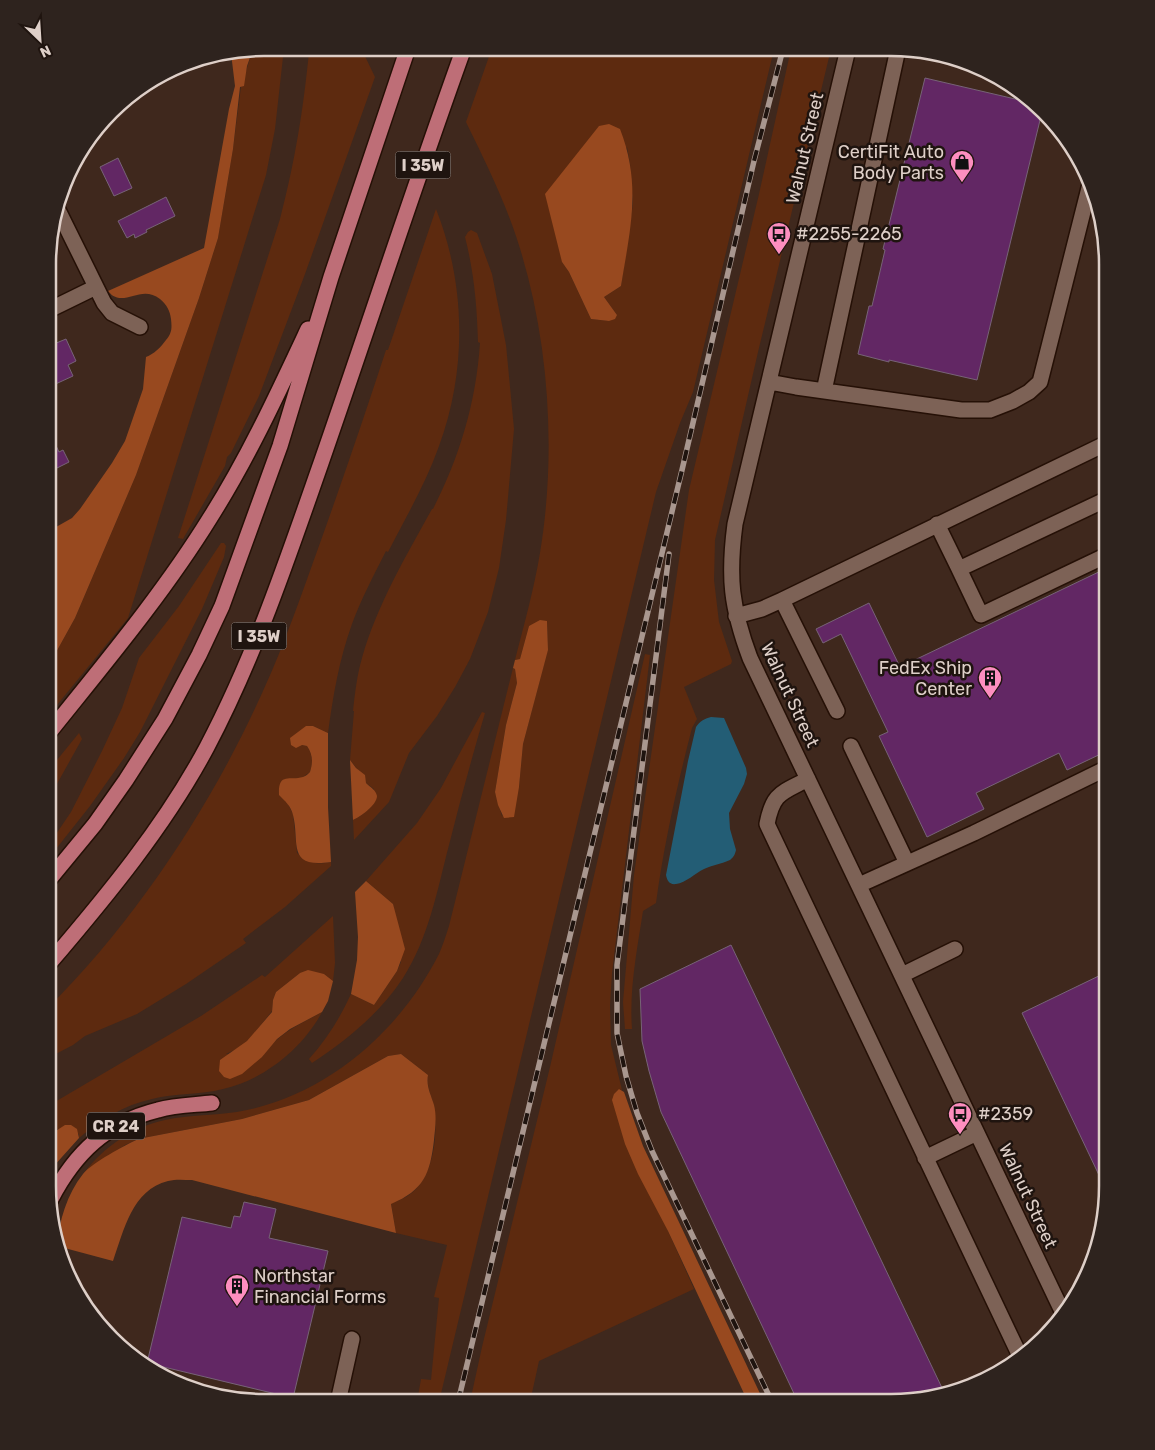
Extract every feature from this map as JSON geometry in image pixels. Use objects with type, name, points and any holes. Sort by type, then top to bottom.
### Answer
[{"type":"highway","name":"I 35W","points":[[56,871],[95,824],[165,719],[222,606],[280,446],[331,277],[405,56]]},
{"type":"highway","name":"I 35W","points":[[56,955],[122,874],[167,813],[206,749],[235,691],[270,609],[461,56]]},
{"type":"highway","points":[[56,724],[175,572],[211,517],[244,461],[274,403],[331,277]]},
{"type":"highway","name":"CR 24","points":[[56,1189],[76,1159],[93,1142],[113,1128],[135,1117],[159,1109],[212,1103]]},
{"type":"street","name":"Walnut Street","points":[[846,56],[735,524],[731,556],[732,593],[739,629],[750,658],[1060,1307]]},
{"type":"street","points":[[824,391],[896,56]]},
{"type":"street","points":[[769,382],[961,410],[990,410],[1029,392],[1040,382],[1087,196]]},
{"type":"street","points":[[62,217],[104,303],[112,313],[140,327]]},
{"type":"street","points":[[56,307],[96,287]]},
{"type":"street","points":[[736,616],[762,609],[782,600],[1099,447]]},
{"type":"street","points":[[959,569],[1099,503]]},
{"type":"street","points":[[937,524],[981,615],[1099,559]]},
{"type":"street","points":[[782,600],[837,711]]},
{"type":"street","points":[[851,746],[907,863]]},
{"type":"street","points":[[859,885],[1099,772]]},
{"type":"street","points":[[808,779],[778,795],[770,807],[767,824],[1017,1351]]},
{"type":"street","points":[[902,975],[955,949]]},
{"type":"street","points":[[925,1158],[977,1132]]},
{"type":"street","points":[[340,1394],[352,1339]]},
{"type":"shaded area","points":[[283,56],[275,129],[266,175],[128,618],[56,706],[56,652],[75,618],[136,475],[199,298],[218,238],[241,87],[250,57]]},
{"type":"shaded area","points":[[308,56],[365,56],[375,77],[305,274],[259,396],[231,453],[227,457],[225,466],[183,539],[178,538],[280,219],[301,116]]},
{"type":"shaded area","points":[[489,56],[772,56],[693,392],[656,492],[441,1394],[418,1394],[421,1379],[431,1380],[439,1298],[434,1297],[447,1245],[396,1233],[391,1203],[410,1195],[421,1182],[427,1173],[435,1141],[434,1109],[428,1085],[428,1075],[401,1054],[388,1056],[309,1100],[242,1119],[138,1139],[125,1145],[84,1173],[100,1155],[120,1139],[153,1123],[175,1118],[247,1110],[278,1101],[307,1089],[335,1073],[384,1032],[423,981],[443,944],[513,668],[515,669],[517,683],[506,725],[495,792],[502,816],[519,787],[523,744],[548,649],[547,621],[529,626],[520,659],[515,660],[535,580],[545,514],[549,434],[547,393],[543,353],[527,274],[511,221],[466,122]],"holes":[[[627,147],[633,203],[621,286],[604,297],[617,315],[609,321],[591,319],[569,272],[562,262]]]},
{"type":"shaded area","points":[[789,56],[829,56],[715,540],[714,580],[719,622],[732,661],[731,664],[684,687],[697,719],[692,728],[676,793],[656,903],[643,911],[633,985],[632,1029],[625,1029],[623,1002],[634,875],[689,490]]},
{"type":"shaded area","points":[[250,57],[244,86],[240,87],[233,149],[218,238],[199,298],[136,475],[75,618],[56,652],[56,527],[72,518],[80,509],[125,441],[143,389],[146,357],[160,348],[171,330],[169,311],[160,299],[146,294],[120,298],[108,291],[204,248],[229,109],[235,86],[232,59]]},
{"type":"shaded area","points":[[609,124],[620,129],[627,150],[631,169],[632,208],[621,286],[604,297],[617,315],[615,319],[609,321],[591,319],[569,272],[562,262],[545,194],[599,126]]},
{"type":"shaded area","points":[[436,209],[446,238],[458,297],[458,358],[455,388],[448,417],[434,460],[422,487],[368,587],[347,638],[334,692],[328,733],[313,726],[302,745],[307,746],[310,752],[312,759],[311,768],[310,772],[303,777],[288,804],[293,814],[297,853],[313,862],[331,862],[331,866],[285,907],[243,939],[246,943],[186,984],[137,1014],[85,1036],[56,1054],[56,1000],[81,974],[142,899],[196,818],[243,734],[286,636],[386,350],[388,350]]},
{"type":"shaded area","points":[[471,230],[477,233],[492,274],[506,345],[514,429],[506,520],[499,568],[488,612],[470,659],[437,716],[409,753],[389,802],[354,840],[353,820],[366,811],[372,800],[374,789],[366,783],[350,760],[353,711],[360,664],[368,638],[384,600],[443,489],[459,449],[475,386],[480,343],[478,342],[473,276],[465,237]]},
{"type":"shaded area","points":[[221,543],[224,543],[226,546],[224,557],[202,609],[140,732],[90,806],[56,849],[56,834],[71,812],[102,751],[122,708],[139,658],[179,606]]},
{"type":"shaded area","points":[[540,620],[547,621],[548,650],[523,744],[514,817],[504,818],[495,792],[506,725],[517,683],[515,669],[513,668],[515,660],[520,659],[529,626]]},
{"type":"shaded area","points":[[645,654],[650,655],[612,973],[610,1005],[611,1045],[622,1090],[619,1089],[668,1231],[694,1289],[539,1361],[532,1394],[472,1394],[550,1067]]},
{"type":"shaded area","points":[[482,712],[485,713],[436,896],[426,930],[412,962],[403,978],[384,1003],[338,1045],[312,1063],[309,1059],[333,1028],[351,994],[374,1005],[397,971],[401,962],[393,904],[366,881],[417,823],[441,788]]},
{"type":"shaded area","points":[[306,726],[313,726],[328,733],[328,807],[331,862],[317,863],[307,861],[301,857],[296,844],[292,812],[288,804],[279,795],[282,780],[303,777],[310,772],[312,759],[309,749],[307,746],[302,745],[296,748],[291,745],[290,738]]},
{"type":"shaded area","points":[[79,733],[82,739],[56,786],[56,761]]},
{"type":"shaded area","points":[[350,760],[365,775],[366,783],[374,790],[377,796],[371,807],[353,820]]},
{"type":"shaded area","points":[[366,881],[393,904],[405,949],[397,971],[374,1005],[351,994],[357,960],[358,937],[355,892]]},
{"type":"shaded area","points":[[333,916],[335,963],[333,981],[324,974],[300,973],[276,992],[272,1011],[248,1041],[241,1047],[226,1054],[262,1057],[268,1048],[282,1035],[322,1012],[304,1038],[281,1061],[238,1085],[214,1091],[161,1097],[132,1105],[104,1119],[79,1138],[79,1134],[56,1130],[56,1101],[201,1016],[262,975],[265,977]]},
{"type":"shaded area","points":[[308,970],[324,974],[333,981],[328,1001],[322,1012],[290,1029],[277,1039],[262,1057],[242,1074],[230,1079],[224,1077],[219,1071],[220,1060],[247,1041],[272,1012],[276,992],[300,973]]},
{"type":"shaded area","points":[[401,1054],[428,1075],[428,1087],[434,1105],[436,1123],[430,1162],[423,1180],[411,1193],[391,1204],[396,1233],[192,1180],[177,1180],[168,1181],[156,1186],[138,1202],[126,1224],[113,1261],[66,1248],[60,1227],[68,1199],[83,1174],[101,1159],[138,1139],[242,1119],[309,1100],[388,1056]]},
{"type":"shaded area","points":[[619,1089],[624,1092],[643,1146],[760,1394],[744,1394],[668,1231],[638,1174],[625,1144],[612,1100],[614,1094]]},
{"type":"shaded area","points":[[65,1125],[71,1125],[77,1129],[79,1138],[56,1164],[56,1131]]},
{"type":"water","points":[[711,717],[724,718],[746,768],[747,774],[744,784],[729,813],[730,829],[736,850],[730,860],[704,869],[683,882],[672,884],[666,875],[688,761],[696,727],[702,721]]},
{"type":"building","name":"CertiFit Auto Body Parts","points":[[925,78],[1018,100],[1040,119],[977,380],[858,354],[869,306],[872,306],[885,250],[883,249]]},
{"type":"building","points":[[118,158],[132,188],[114,196],[100,167]]},
{"type":"building","points":[[166,197],[175,216],[146,230],[147,232],[135,238],[134,234],[127,238],[118,221]]},
{"type":"building","points":[[66,339],[76,361],[68,365],[73,376],[56,384],[56,343]]},
{"type":"building","points":[[56,446],[59,452],[63,450],[69,462],[56,468]]},
{"type":"building","name":"FedEx Ship Center","points":[[1099,572],[1099,755],[1067,770],[1059,753],[976,793],[984,809],[927,837],[879,736],[888,732],[841,634],[823,643],[816,629],[869,603],[900,667]]},
{"type":"building","points":[[731,945],[942,1388],[890,1394],[794,1394],[661,1112],[642,1041],[640,989]]},
{"type":"building","points":[[1099,976],[1099,1175],[1022,1013]]},
{"type":"building","name":"Northstar Financial Forms","points":[[244,1202],[276,1209],[269,1238],[328,1251],[294,1394],[276,1394],[161,1366],[148,1358],[182,1217],[231,1228],[234,1216],[240,1217]]},
{"type":"railway","points":[[460,1394],[682,470],[754,161],[781,56]]},
{"type":"railway","points":[[669,554],[617,965],[617,1033],[626,1076],[637,1113],[652,1151],[768,1394]]},
{"type":"place","name":"CertiFit Auto Body Parts","points":[[962,183]]},
{"type":"place","name":"#2255-2265","points":[[779,255]]},
{"type":"place","name":"FedEx Ship Center","points":[[990,699]]},
{"type":"place","name":"#2359","points":[[960,1135]]},
{"type":"place","name":"Northstar Financial Forms","points":[[237,1307]]}]
